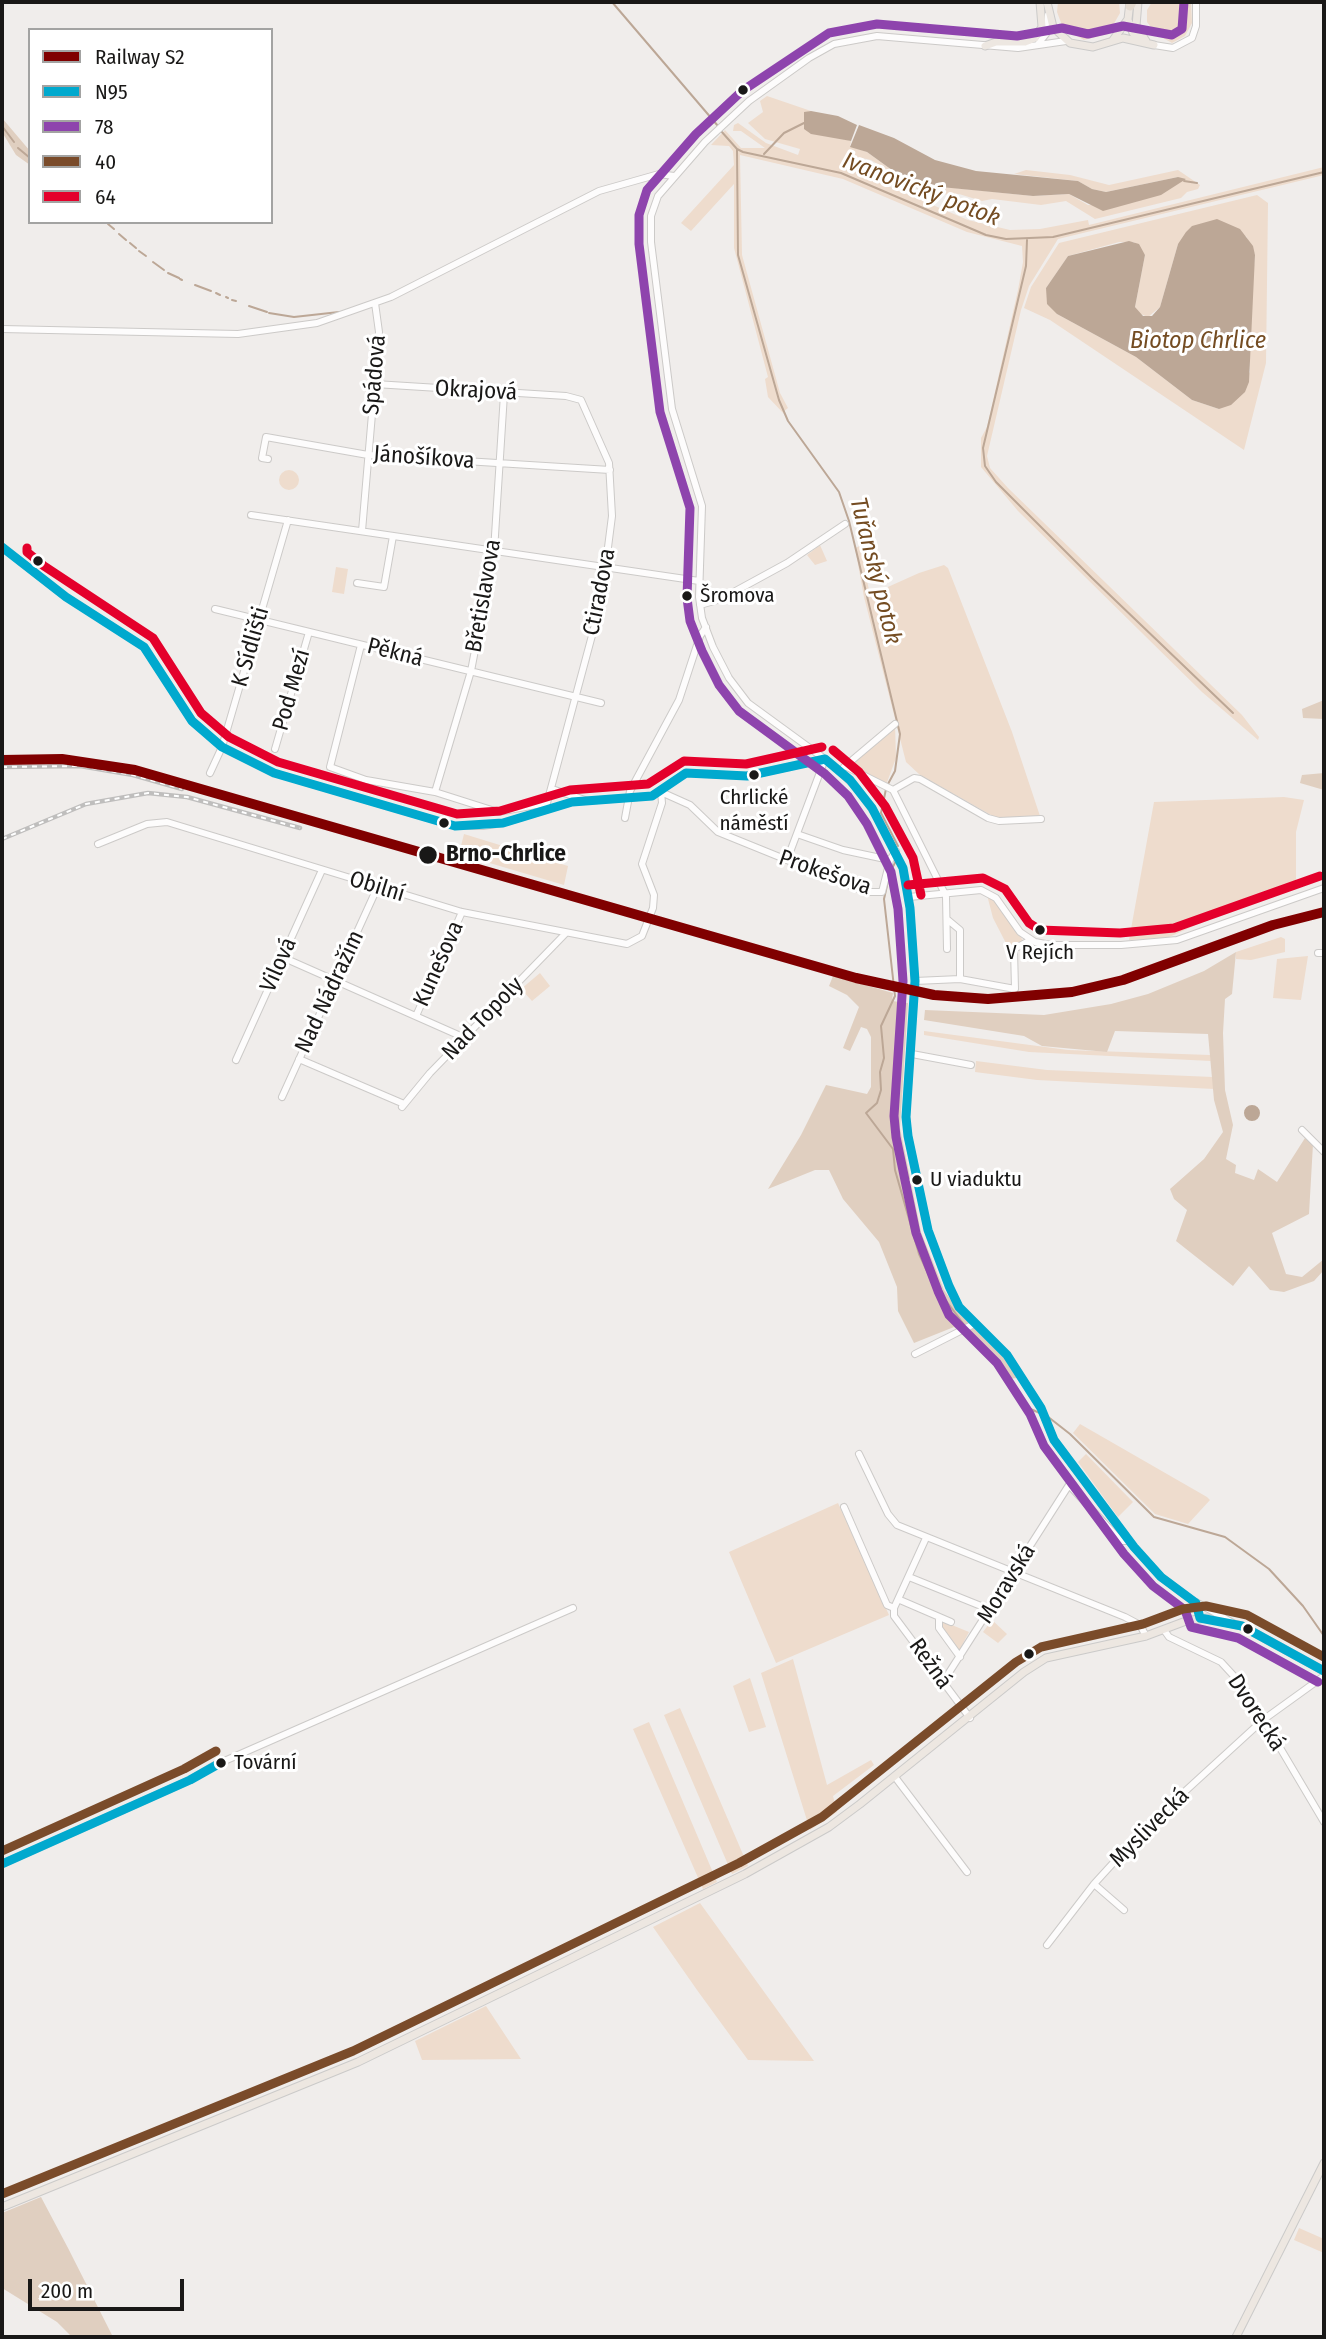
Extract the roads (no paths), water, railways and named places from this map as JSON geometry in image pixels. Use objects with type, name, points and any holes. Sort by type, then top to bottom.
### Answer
[{"type":"main road","points":[[985,46],[996,42],[1025,42],[1035,38],[1042,27],[1040,2]]},
{"type":"main road","points":[[1047,2],[1053,27],[1066,41],[1093,47],[1126,38],[1150,43]]},
{"type":"main road","points":[[1132,3],[1136,26],[1150,43]]},
{"type":"main road","points":[[1113,40],[1128,19],[1132,3]]},
{"type":"main road","points":[[1128,19],[1133,33],[1150,43]]},
{"type":"main road","points":[[2,2207],[358,2062],[745,1874],[829,1827],[913,1764],[1024,1672],[1046,1658],[1146,1636],[1200,1618],[1233,1623],[1324,1673]]},
{"type":"main road","points":[[1236,2337],[1324,2163]]},
{"type":"street","points":[[1150,43],[1173,48],[1192,38],[1196,26],[1196,2]]},
{"type":"street","points":[[1030,47],[1045,37],[1048,15]]},
{"type":"street","points":[[947,949],[948,920],[943,893],[888,789],[825,759],[741,696],[729,678],[706,627],[700,605],[699,581],[702,506],[671,409],[650,228],[655,202],[674,176],[719,128],[809,58],[834,44],[877,36],[985,46],[1030,47],[1051,41],[1066,41]]},
{"type":"street","points":[[2,329],[249,334],[317,323],[375,303],[599,191],[659,174],[674,176]]},
{"type":"street","name":"Spádová","points":[[362,531],[380,324],[375,303]]},
{"type":"street","name":"Okrajová","points":[[374,384],[578,398]]},
{"type":"street","name":"Břetislavova","points":[[435,792],[471,671],[494,551],[504,394]]},
{"type":"street","name":"Ctiradova","points":[[552,789],[607,569],[613,505],[610,470],[604,446],[587,409],[578,398]]},
{"type":"street","name":"Jánošíkova","points":[[268,459],[262,458],[266,437],[368,455],[610,470]]},
{"type":"street","points":[[251,514],[699,581]]},
{"type":"street","name":"K Sídlišti","points":[[210,773],[222,747],[288,520]]},
{"type":"street","points":[[700,605],[721,599],[787,563],[845,524]]},
{"type":"street","points":[[357,583],[384,587],[393,536]]},
{"type":"street","points":[[2,547],[66,597],[144,647],[192,721],[222,747],[274,773],[455,825],[492,825],[572,802],[652,796],[686,774],[747,776],[825,759]]},
{"type":"street","name":"Pěkná","points":[[215,609],[601,703]]},
{"type":"street","points":[[625,818],[632,785],[679,700],[699,636],[706,627]]},
{"type":"street","name":"Pod Mezí","points":[[275,749],[309,632]]},
{"type":"street","points":[[361,645],[330,767],[366,780],[435,792],[498,812],[547,803],[552,789],[588,801]]},
{"type":"street","points":[[843,769],[895,724]]},
{"type":"street","points":[[787,860],[825,759]]},
{"type":"street","points":[[843,769],[872,808],[904,868],[909,897],[915,981],[906,1117],[908,1136],[928,1230],[949,1286],[960,1307],[974,1324],[994,1339],[1020,1375],[1044,1415],[1054,1440],[1129,1541],[1161,1577],[1194,1601],[1233,1623]]},
{"type":"street","points":[[888,789],[914,778],[920,779],[988,818],[1009,821],[1041,819]]},
{"type":"street","name":"Prokešova","points":[[661,792],[690,805],[718,832],[866,892],[882,892],[890,860]]},
{"type":"street","name":"Obilní","points":[[97,844],[147,824],[167,822],[462,912],[630,943],[642,936],[654,898],[642,864],[662,805],[661,792]]},
{"type":"street","points":[[797,834],[843,850],[890,860],[896,851]]},
{"type":"street","name":"Vilová","points":[[236,1060],[321,870]]},
{"type":"street","name":"Nad Nádražím","points":[[282,1097],[378,886]]},
{"type":"street","points":[[909,897],[975,890],[991,894],[1017,928],[1031,940],[1063,945],[1142,944],[1177,940],[1324,888]]},
{"type":"street","name":"Kunešova","points":[[416,1016],[462,912]]},
{"type":"street","points":[[948,920],[960,930],[960,979]]},
{"type":"street","name":"Nad Topoly","points":[[299,1059],[403,1106],[430,1073],[566,933]]},
{"type":"street","points":[[915,981],[960,979],[1015,989],[1014,949],[1031,940]]},
{"type":"street","points":[[282,957],[466,1038]]},
{"type":"street","points":[[912,1054],[971,1065]]},
{"type":"street","points":[[1302,1130],[1307,1131],[1324,1152]]},
{"type":"street","points":[[915,1354],[974,1324]]},
{"type":"street","points":[[859,1454],[895,1524],[1125,1616],[1140,1625],[1146,1636]]},
{"type":"street","name":"Moravská","points":[[943,1682],[1069,1485],[1121,1541],[1129,1541]]},
{"type":"street","name":"Režná","points":[[844,1507],[887,1605],[894,1608],[894,1616],[970,1718]]},
{"type":"street","points":[[894,1608],[900,1600],[926,1538]]},
{"type":"street","points":[[909,1577],[991,1610]]},
{"type":"street","points":[[900,1600],[951,1622]]},
{"type":"street","points":[[1194,1601],[1200,1618]]},
{"type":"street","points":[[2,1864],[190,1780],[213,1766],[573,1608]]},
{"type":"street","points":[[939,1617],[939,1628],[960,1657]]},
{"type":"street","name":"Dvorecká","points":[[1164,1630],[1169,1637],[1221,1662],[1244,1687],[1324,1822]]},
{"type":"street","name":"Myslivecká","points":[[1047,1945],[1094,1884],[1146,1828],[1263,1720],[1324,1673]]},
{"type":"street","points":[[895,1777],[967,1871]]},
{"type":"street","points":[[1094,1884],[1124,1910]]},
{"type":"water","points":[[804,112],[838,116],[857,125],[851,141],[811,134],[804,129]]},
{"type":"water","points":[[859,125],[894,138],[935,160],[976,171],[1078,181],[1092,189],[1106,192],[1178,177],[1186,179],[1161,195],[1103,211],[1069,194],[1033,196],[941,187],[896,173],[867,152],[850,147]]},
{"type":"water","name":"Biotop Chrlice","points":[[1217,219],[1240,229],[1253,246],[1255,255],[1249,382],[1245,392],[1231,405],[1219,409],[1192,400],[1136,357],[1057,314],[1047,304],[1046,288],[1068,256],[1129,241],[1139,244],[1145,255],[1135,307],[1143,316],[1152,316],[1160,307],[1178,244],[1186,232],[1192,226]]},
{"type":"water","points":[[1249,1105],[1255,1105],[1260,1113],[1258,1119],[1249,1121],[1244,1116],[1244,1110]]},
{"type":"waterway","name":"Ivanovický potok","points":[[612,2],[718,126]]},
{"type":"waterway","points":[[764,154],[784,133],[804,123]]},
{"type":"waterway","points":[[2,126],[14,142]]},
{"type":"waterway","name":"Ivanovický potok","points":[[721,131],[743,152],[841,173],[986,235],[1006,239],[1053,237],[1324,172]]},
{"type":"waterway","points":[[18,148],[28,156]]},
{"type":"waterway","name":"Tuřanský potok","points":[[737,149],[738,255],[779,400],[788,421],[839,492],[849,521],[900,734],[895,771],[888,784]]},
{"type":"waterway","points":[[1184,181],[1197,183]]},
{"type":"waterway","points":[[108,224],[114,229]]},
{"type":"waterway","points":[[119,234],[126,240]]},
{"type":"waterway","points":[[1027,240],[1026,266],[983,448],[985,466],[996,482],[1092,578],[1233,713]]},
{"type":"waterway","points":[[130,243],[136,248]]},
{"type":"waterway","points":[[139,251],[146,256]]},
{"type":"waterway","points":[[153,262],[164,270]]},
{"type":"waterway","points":[[168,273],[179,278]]},
{"type":"waterway","points":[[195,285],[211,291]]},
{"type":"waterway","points":[[216,293],[220,295]]},
{"type":"waterway","points":[[232,300],[236,301]]},
{"type":"waterway","points":[[249,306],[267,312]]},
{"type":"waterway","points":[[269,313],[294,317],[339,312]]},
{"type":"waterway","name":"Tuřanský potok","points":[[886,789],[881,813],[898,846]]},
{"type":"waterway","name":"Tuřanský potok","points":[[896,861],[890,872],[884,899],[895,996],[881,1026],[884,1058],[880,1072],[881,1090],[877,1103],[866,1113],[893,1149],[895,1170],[919,1254],[932,1282],[965,1326]]},
{"type":"waterway","name":"Tuřanský potok","points":[[968,1331],[999,1365],[1026,1407],[1042,1414]]},
{"type":"waterway","name":"Tuřanský potok","points":[[1047,1416],[1070,1434],[1154,1517],[1225,1537],[1269,1569],[1303,1606],[1324,1636]]},
{"type":"railway","points":[[2,767],[80,766],[133,775],[182,789]]},
{"type":"railway","points":[[2,839],[86,804],[148,793],[187,797],[300,828]]},
{"type":"rail line","name":"S2","points":[[2,760],[62,759],[135,770],[856,978],[934,995],[988,999],[1072,992],[1123,980],[1273,925],[1324,912]]},
{"type":"place","name":"Šromova","points":[[687,596]]},
{"type":"place","name":"Chrlické náměstí","points":[[754,775]]},
{"type":"place","name":"Brno-Chrlice","points":[[428,855]]},
{"type":"place","name":"V Rejích","points":[[1040,930]]},
{"type":"place","name":"U viaduktu","points":[[917,1180]]},
{"type":"place","name":"Tovární","points":[[221,1763]]}]
